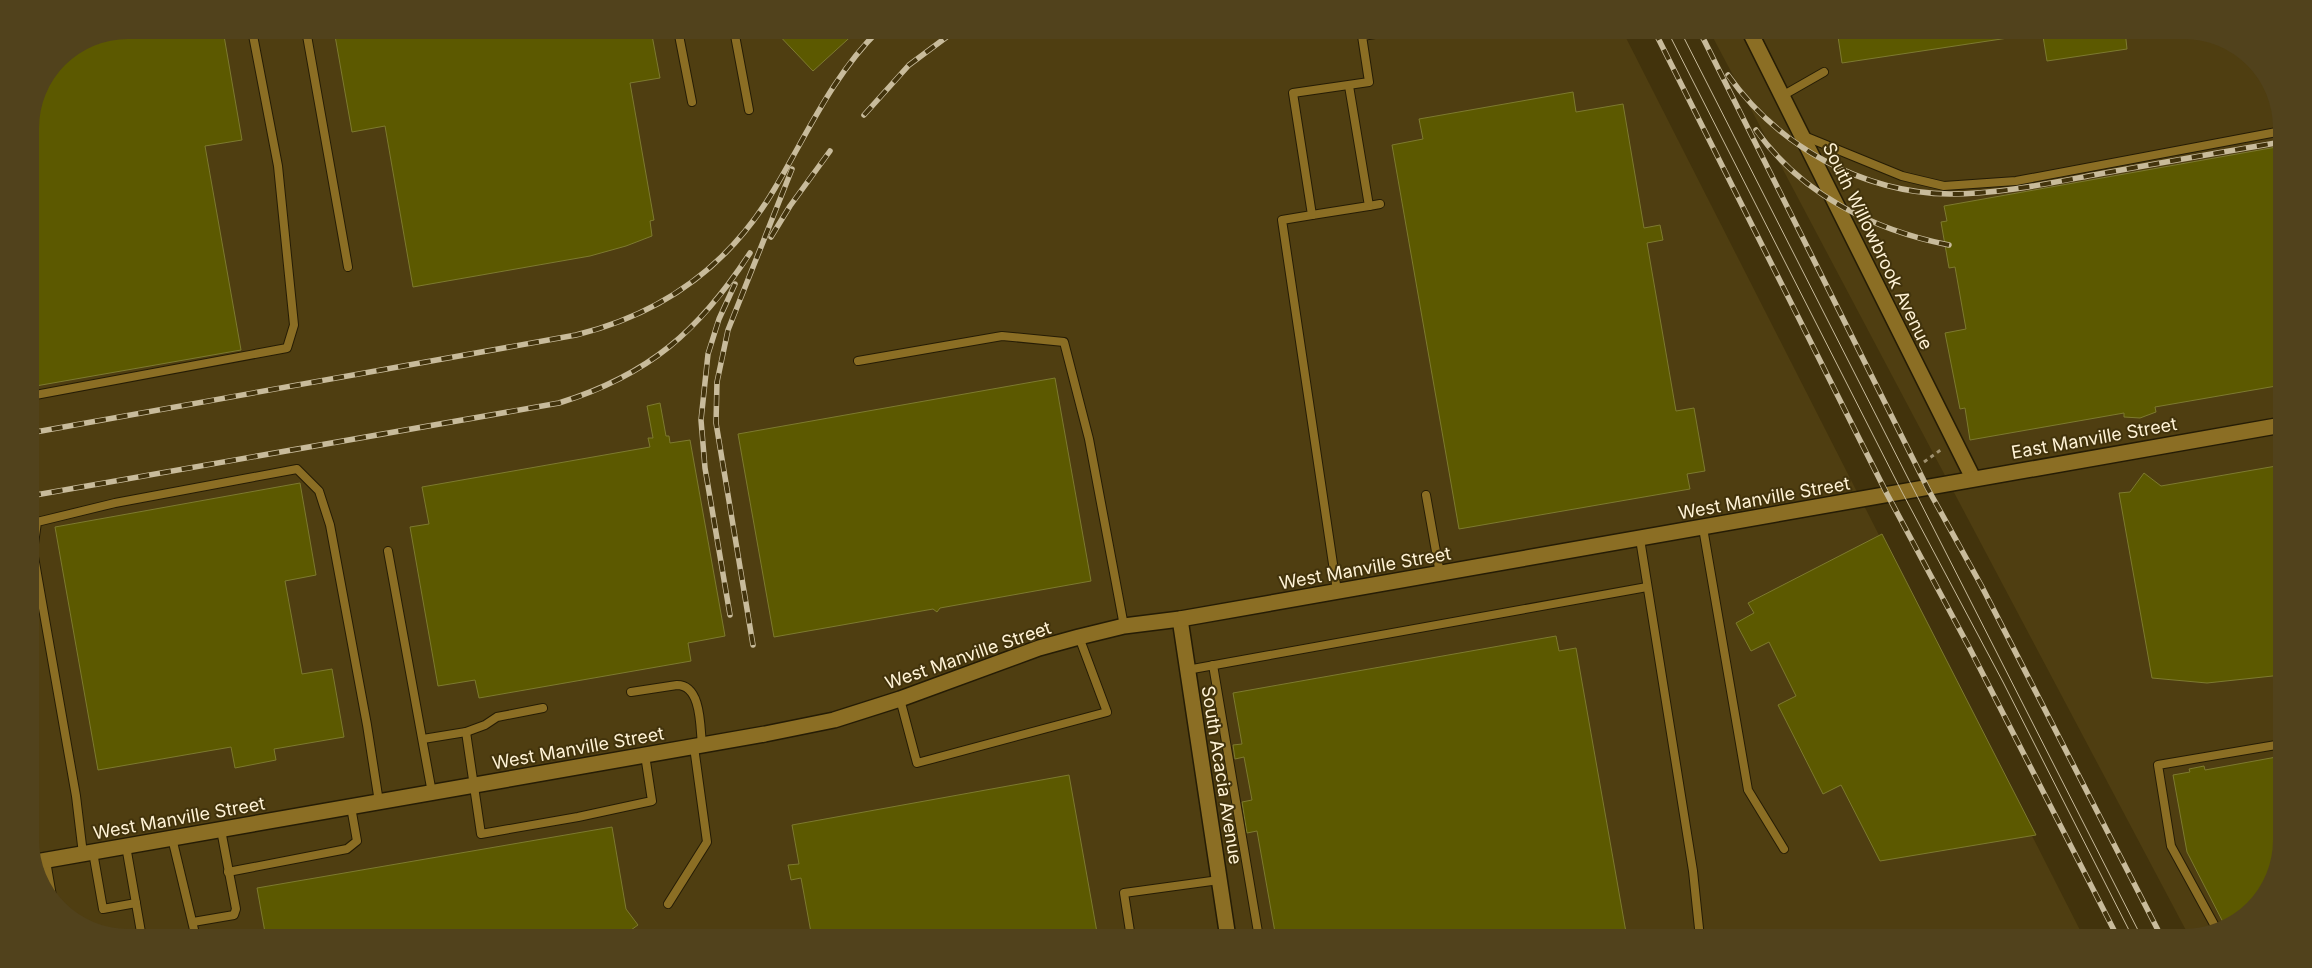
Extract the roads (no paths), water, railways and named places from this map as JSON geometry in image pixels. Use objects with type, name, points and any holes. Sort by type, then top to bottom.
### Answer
[{"type":"street","name":"South Willowbrook Avenue","points":[[1754,39],[1973,478]]},
{"type":"street","name":"East Manville Street","points":[[1914,491],[1973,478],[2273,427]]},
{"type":"street","name":"West Manville Street","points":[[41,861],[474,786],[834,720],[900,699],[1039,648],[1124,626],[1337,592],[1914,491]]},
{"type":"street","name":"South Acacia Avenue","points":[[1180,618],[1227,929]]},
{"type":"lane","points":[[39,394],[287,348],[294,325],[278,166],[254,39]]},
{"type":"lane","points":[[308,39],[348,267]]},
{"type":"lane","points":[[680,39],[692,102]]},
{"type":"lane","points":[[736,39],[749,110]]},
{"type":"lane","points":[[1312,214],[1293,93],[1369,82],[1362,39]]},
{"type":"lane","points":[[1782,96],[1824,72]]},
{"type":"lane","points":[[1349,86],[1368,206]]},
{"type":"lane","points":[[1802,135],[1902,176],[1944,186],[2016,181],[2273,132]]},
{"type":"lane","points":[[1337,592],[1282,220],[1380,204]]},
{"type":"lane","points":[[858,361],[1002,336],[1064,342],[1089,439],[1124,626]]},
{"type":"lane","points":[[39,521],[115,503],[297,469],[318,491],[330,524],[367,725],[379,802]]},
{"type":"lane","points":[[1426,495],[1440,574]]},
{"type":"lane","points":[[1703,528],[1748,790],[1784,849]]},
{"type":"lane","points":[[1640,539],[1693,871],[1699,929]]},
{"type":"lane","points":[[388,551],[432,793]]},
{"type":"lane","points":[[39,585],[76,796],[88,853],[103,909],[136,903]]},
{"type":"lane","points":[[1188,670],[1648,587]]},
{"type":"lane","points":[[900,699],[917,763],[1106,712],[1079,637]]},
{"type":"lane","points":[[1213,665],[1257,929]]},
{"type":"lane","points":[[631,692],[683,685],[691,690],[696,703],[706,842],[668,904]]},
{"type":"lane","points":[[423,739],[466,732],[485,725],[497,717],[543,708]]},
{"type":"lane","points":[[466,732],[481,834],[568,819],[652,801],[645,755]]},
{"type":"lane","points":[[2214,924],[2172,846],[2158,765],[2273,746]]},
{"type":"lane","points":[[228,872],[347,849],[357,841],[352,807]]},
{"type":"lane","points":[[193,922],[234,915],[236,909],[221,830]]},
{"type":"lane","points":[[172,838],[194,929]]},
{"type":"lane","points":[[126,846],[140,929]]},
{"type":"lane","points":[[1130,929],[1124,893],[1219,880]]},
{"type":"tram line","points":[[1672,39],[1902,492],[2003,682],[2128,929]]},
{"type":"tram line","points":[[1685,39],[2137,929]]},
{"type":"railway","points":[[39,431],[576,335],[607,326],[637,314],[665,300],[691,282],[715,263],[737,240],[757,216],[775,188],[834,86],[871,39]]},
{"type":"railway","points":[[864,115],[909,65],[944,39]]},
{"type":"railway","points":[[1659,39],[1887,494],[1969,647],[2113,929]]},
{"type":"railway","points":[[1703,39],[1928,489],[1981,585],[2157,929]]},
{"type":"railway","points":[[1728,75],[1748,100],[1771,123],[1797,144],[1825,161],[1854,175],[1885,185],[1917,192],[1969,194],[2006,190],[2273,144]]},
{"type":"railway","points":[[1756,130],[1774,153],[1794,173],[1817,191],[1841,206],[1893,230],[1949,245]]},
{"type":"railway","points":[[771,237],[790,206],[830,151]]},
{"type":"railway","points":[[753,645],[716,423],[717,382],[728,330],[792,169]]},
{"type":"railway","points":[[39,494],[559,403],[620,379],[646,364],[669,347],[711,305],[731,281],[750,253]]},
{"type":"railway","points":[[730,615],[705,468],[701,420],[708,354],[719,319],[735,284]]}]
